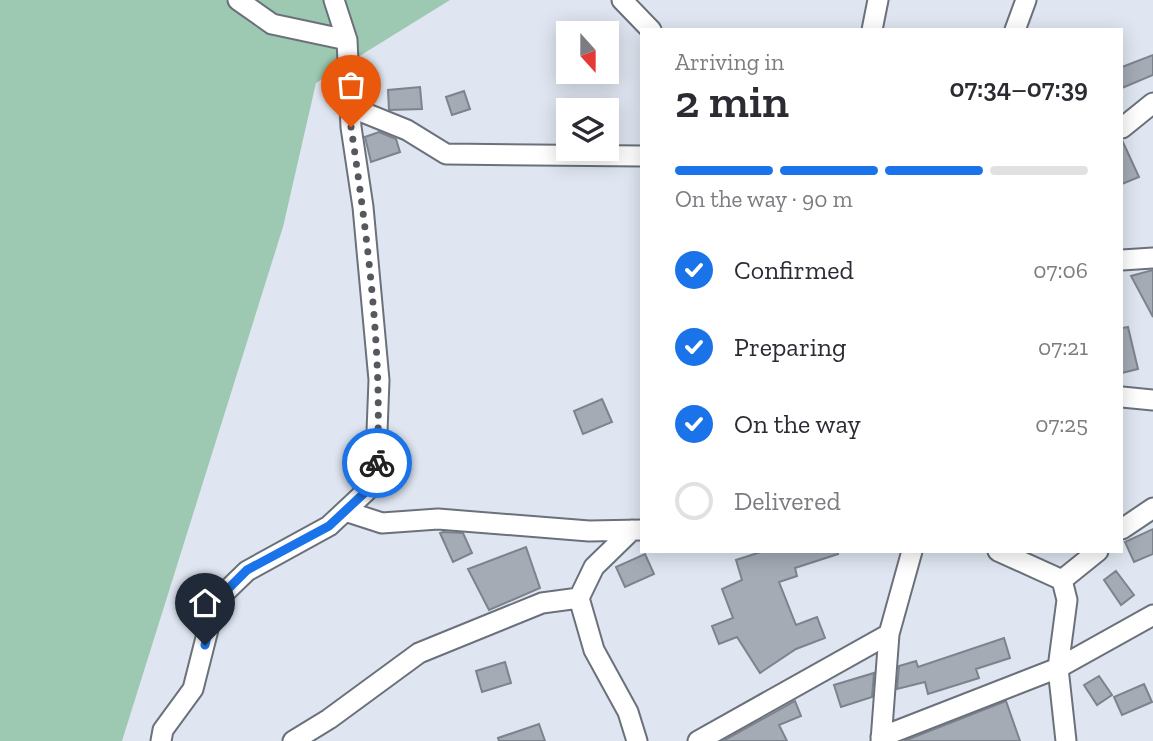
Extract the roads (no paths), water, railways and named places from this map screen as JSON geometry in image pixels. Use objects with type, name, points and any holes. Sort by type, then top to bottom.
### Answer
[{"type":"street","points":[[238,0],[272,24],[347,40]]},
{"type":"street","points":[[161,741],[163,730],[193,689],[215,602],[247,570],[329,526],[375,483],[379,380],[350,107],[347,40],[334,0]]},
{"type":"street","points":[[622,0],[649,28]]},
{"type":"street","points":[[872,28],[878,0]]},
{"type":"street","points":[[1016,28],[1026,0]]},
{"type":"street","points":[[1123,127],[1153,103]]},
{"type":"street","points":[[350,107],[407,131],[446,154],[640,156]]},
{"type":"street","points":[[1123,260],[1153,258]]},
{"type":"street","points":[[1123,397],[1153,400]]},
{"type":"street","points":[[1123,528],[1153,508]]},
{"type":"street","points":[[345,511],[382,523],[438,519],[589,531],[637,530]]},
{"type":"street","points":[[636,741],[628,712],[594,650],[579,598],[594,567],[637,530]]},
{"type":"street","points":[[911,553],[889,634],[881,739],[1058,668],[1153,615]]},
{"type":"street","points":[[1002,553],[1062,580]]},
{"type":"street","points":[[1062,580],[1096,553]]},
{"type":"street","points":[[1062,580],[1067,600],[1058,668],[1066,741]]},
{"type":"street","points":[[293,741],[329,719],[419,653],[542,603],[579,598]]},
{"type":"street","points":[[698,741],[889,634]]}]
